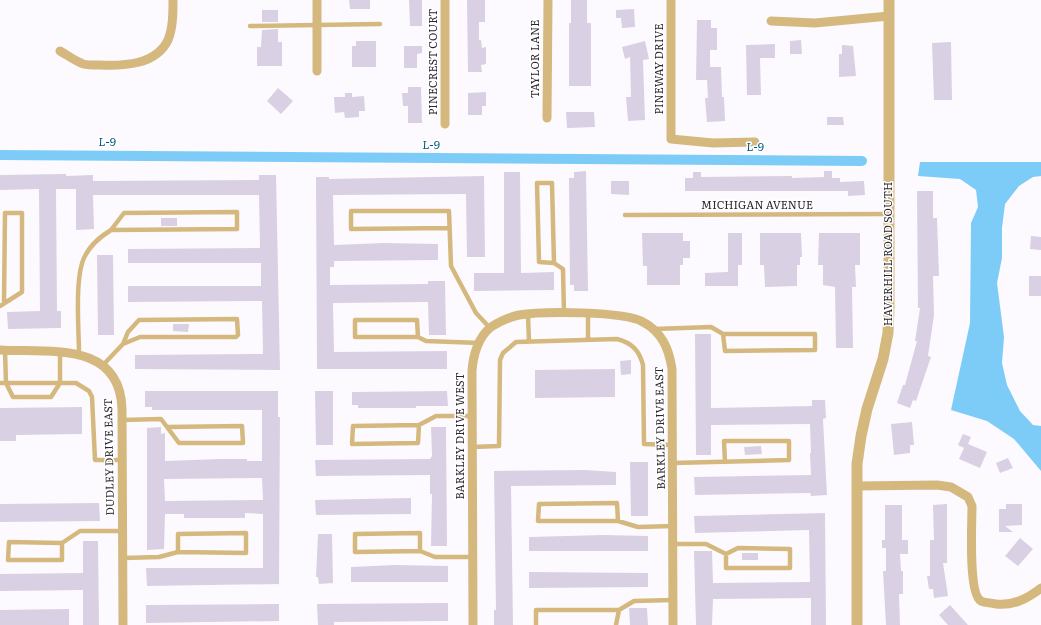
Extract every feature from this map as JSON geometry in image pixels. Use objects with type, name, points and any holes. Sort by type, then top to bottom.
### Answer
[{"type":"street","points":[[60,51],[82,64],[120,66],[134,64],[145,60],[154,55],[167,41],[172,24],[173,0]]},
{"type":"street","points":[[317,0],[317,71]]},
{"type":"street","name":"PINECREST COURT","points":[[445,0],[445,124]]},
{"type":"street","name":"TAYLOR LANE","points":[[547,118],[548,0]]},
{"type":"street","name":"PINEWAY DRIVE","points":[[671,0],[670,138],[713,143],[755,142]]},
{"type":"street","name":"HAVERHILL ROAD SOUTH","points":[[857,625],[857,486],[861,436],[867,409],[883,358],[888,333],[890,308],[890,0]]},
{"type":"street","points":[[771,21],[815,23],[889,16]]},
{"type":"street","name":"BARKLEY DRIVE WEST","points":[[473,625],[473,362],[480,343],[490,328],[512,317],[528,314],[564,314]]},
{"type":"street","name":"BARKLEY DRIVE EAST","points":[[564,314],[630,316],[643,321],[654,329],[664,342],[670,355],[672,369],[673,625]]},
{"type":"street","name":"DUDLEY DRIVE EAST","points":[[3,351],[34,350],[79,354],[91,358],[102,366],[112,376],[118,388],[122,402],[123,625]]},
{"type":"street","points":[[857,486],[937,485],[956,489],[968,497],[972,506],[972,568],[976,595],[981,602],[1002,604],[1026,599],[1041,588]]},
{"type":"lane","points":[[250,26],[380,24]]},
{"type":"lane","points":[[554,263],[552,183],[537,183],[538,262],[554,263],[563,269],[564,314]]},
{"type":"lane","points":[[449,228],[351,229],[351,210],[449,211],[451,266],[476,313],[490,328]]},
{"type":"lane","points":[[79,354],[80,275],[84,257],[95,241],[111,230],[124,213],[237,212],[237,229],[111,230]]},
{"type":"lane","points":[[5,213],[22,213],[22,292],[2,304],[5,213]]},
{"type":"lane","name":"MICHIGAN AVENUE","points":[[624,215],[889,214]]},
{"type":"lane","points":[[528,314],[529,342]]},
{"type":"lane","points":[[588,314],[588,340]]},
{"type":"lane","points":[[102,366],[123,344],[128,332],[137,321],[237,320],[238,322],[238,335],[236,337],[140,337],[123,344]]},
{"type":"lane","points":[[418,337],[417,320],[355,320],[355,337],[418,337],[426,341],[480,343]]},
{"type":"lane","points":[[654,329],[711,328],[723,334],[815,334],[815,350],[724,351],[723,334]]},
{"type":"lane","points":[[472,447],[499,446],[500,360],[503,353],[509,346],[516,342],[617,338],[635,348],[643,365],[644,444],[672,445]]},
{"type":"lane","points":[[3,351],[6,383],[13,397],[51,397],[60,383],[60,352]]},
{"type":"lane","points":[[0,383],[76,383],[83,386],[92,397],[95,460],[122,460]]},
{"type":"lane","points":[[419,425],[418,443],[352,444],[353,426],[419,425],[436,416],[472,416]]},
{"type":"lane","points":[[122,420],[161,419],[167,427],[179,443],[243,443],[242,426],[167,427]]},
{"type":"lane","points":[[672,463],[725,462],[789,460],[789,441],[724,441],[725,462]]},
{"type":"lane","points":[[618,521],[617,504],[539,504],[538,521],[618,521],[638,526],[673,526]]},
{"type":"lane","points":[[62,542],[62,560],[8,560],[9,542],[62,542],[80,531],[123,531]]},
{"type":"lane","points":[[122,558],[159,556],[178,552],[246,553],[246,533],[178,534],[178,552]]},
{"type":"lane","points":[[420,551],[420,533],[355,534],[355,552],[420,551],[435,557],[472,556]]},
{"type":"lane","points":[[673,544],[706,544],[726,554]]},
{"type":"lane","points":[[738,548],[790,549],[790,568],[726,568],[726,554],[738,548]]},
{"type":"lane","points":[[536,625],[536,610],[619,610],[634,601],[673,600]]},
{"type":"lane","points":[[616,625],[619,610]]},
{"type":"water","points":[[920,162],[1041,162],[1041,176],[1033,177],[1019,186],[1005,204],[1002,228],[1002,258],[997,283],[1004,337],[1002,363],[1007,385],[1020,411],[1033,425],[1041,426],[1041,471],[1014,439],[987,421],[951,410],[970,323],[971,223],[978,207],[976,190],[960,179],[918,176]]},
{"type":"building","points":[[349,0],[370,0],[370,9],[350,9]]},
{"type":"building","points":[[409,0],[422,0],[422,26],[410,26]]},
{"type":"building","points":[[467,0],[485,0],[485,22],[479,22],[479,40],[481,40],[482,48],[486,47],[486,64],[481,65],[482,72],[468,72]]},
{"type":"building","points":[[571,0],[587,0],[587,23],[591,23],[591,86],[569,86],[569,23],[571,23]]},
{"type":"building","points":[[634,9],[635,27],[622,28],[621,18],[616,18],[616,10]]},
{"type":"building","points":[[262,10],[278,10],[278,22],[262,22]]},
{"type":"building","points":[[697,20],[711,20],[711,28],[717,28],[717,50],[710,50],[710,67],[721,67],[722,97],[724,97],[725,121],[707,122],[705,98],[708,98],[707,80],[696,80]]},
{"type":"building","points":[[278,29],[278,42],[282,42],[282,66],[257,66],[257,47],[261,47],[262,30]]},
{"type":"building","points":[[801,40],[802,54],[790,54],[790,41]]},
{"type":"building","points":[[356,41],[376,41],[376,67],[352,67],[352,46],[356,46]]},
{"type":"building","points":[[645,41],[649,59],[643,60],[645,120],[628,121],[626,97],[631,97],[630,57],[625,59],[622,47]]},
{"type":"building","points":[[951,42],[952,100],[934,100],[932,43]]},
{"type":"building","points":[[775,44],[775,58],[760,58],[761,95],[747,95],[746,45]]},
{"type":"building","points":[[842,45],[853,46],[856,76],[839,77],[839,54],[842,54]]},
{"type":"building","points":[[404,46],[422,46],[422,53],[417,54],[417,68],[404,68]]},
{"type":"building","points":[[408,87],[421,87],[422,123],[408,123],[408,106],[403,106],[402,93],[408,93]]},
{"type":"building","points":[[278,88],[293,101],[281,114],[267,101]]},
{"type":"building","points":[[486,92],[486,106],[482,106],[482,115],[468,115],[468,93]]},
{"type":"building","points":[[345,93],[352,93],[352,97],[364,96],[365,111],[359,111],[359,117],[345,118],[344,112],[335,113],[334,97],[345,97]]},
{"type":"building","points":[[566,112],[594,112],[595,127],[567,128]]},
{"type":"building","points":[[827,117],[843,117],[844,125],[827,125]]},
{"type":"building","points":[[586,171],[588,291],[574,291],[574,285],[570,285],[569,178],[574,178],[574,172]]},
{"type":"building","points":[[824,171],[832,171],[832,178],[840,178],[840,182],[864,181],[865,195],[848,196],[848,191],[685,191],[685,178],[693,178],[693,172],[701,172],[701,177],[792,176],[792,178],[824,177]]},
{"type":"building","points":[[504,172],[520,172],[521,273],[554,272],[554,290],[474,291],[474,273],[504,273]]},
{"type":"building","points":[[66,174],[66,176],[93,175],[93,181],[259,180],[259,175],[276,175],[280,370],[135,369],[135,355],[263,354],[262,301],[128,302],[128,286],[261,286],[261,263],[128,263],[128,249],[260,248],[259,195],[93,195],[94,229],[76,230],[76,189],[56,189],[57,311],[61,311],[61,328],[8,329],[7,312],[40,311],[39,189],[0,190],[0,175]]},
{"type":"building","points":[[484,176],[485,257],[467,257],[466,194],[333,195],[334,245],[384,243],[438,244],[438,260],[334,261],[334,267],[330,267],[330,285],[428,284],[428,281],[445,281],[446,335],[429,335],[428,302],[333,303],[334,352],[447,351],[447,369],[317,369],[316,177],[329,177],[329,179]]},
{"type":"building","points":[[611,181],[629,181],[629,195],[611,194]]},
{"type":"building","points":[[917,191],[933,191],[933,218],[937,218],[939,276],[933,276],[934,315],[928,356],[931,357],[916,401],[913,400],[910,408],[897,403],[903,385],[905,385],[917,341],[915,341],[920,308],[918,308]]},
{"type":"building","points":[[161,218],[177,218],[177,226],[161,226]]},
{"type":"building","points":[[642,233],[683,233],[683,241],[690,241],[690,258],[683,258],[683,265],[680,265],[680,285],[647,285],[647,266],[643,266]]},
{"type":"building","points":[[728,233],[742,233],[742,265],[738,265],[738,286],[705,286],[705,273],[728,272]]},
{"type":"building","points":[[760,233],[801,233],[802,257],[800,257],[800,265],[797,265],[797,286],[765,287],[764,265],[760,265]]},
{"type":"building","points":[[819,233],[860,233],[860,265],[855,265],[856,287],[852,287],[853,348],[836,348],[835,287],[823,285],[823,265],[818,265]]},
{"type":"building","points":[[1031,236],[1041,237],[1041,250],[1030,249]]},
{"type":"building","points":[[97,255],[113,255],[114,335],[98,335]]},
{"type":"building","points":[[1029,276],[1041,276],[1041,296],[1029,296]]},
{"type":"building","points":[[173,324],[189,324],[188,332],[173,331]]},
{"type":"building","points":[[695,334],[711,334],[711,408],[812,406],[812,400],[825,400],[826,418],[823,419],[827,495],[811,496],[810,493],[695,495],[694,477],[811,475],[811,453],[810,424],[711,425],[711,455],[696,455]]},
{"type":"building","points":[[631,360],[631,374],[621,375],[620,361]]},
{"type":"building","points":[[615,369],[615,397],[535,398],[535,370]]},
{"type":"building","points":[[145,391],[278,391],[278,417],[280,417],[279,584],[147,586],[146,568],[263,568],[263,514],[245,513],[245,518],[184,518],[184,514],[165,514],[164,549],[147,550],[147,428],[161,427],[161,434],[165,433],[165,461],[247,459],[247,461],[262,461],[262,410],[152,410],[152,407],[145,407]],"holes":[[[262,478],[263,500],[165,501],[164,479]]]},
{"type":"building","points":[[315,391],[333,391],[333,445],[316,445]]},
{"type":"building","points":[[447,391],[448,406],[416,406],[416,408],[358,408],[358,405],[352,405],[352,392]]},
{"type":"building","points":[[82,407],[82,434],[16,435],[16,441],[0,441],[0,408]]},
{"type":"building","points":[[912,422],[914,445],[910,445],[910,453],[894,455],[891,424]]},
{"type":"building","points":[[431,427],[446,427],[447,546],[431,546],[432,494],[430,494],[430,475],[316,476],[315,460],[430,459],[432,456]]},
{"type":"building","points":[[963,434],[971,437],[968,444],[987,452],[980,468],[959,459],[964,448],[958,445]]},
{"type":"building","points":[[761,446],[762,454],[745,455],[744,447]]},
{"type":"building","points":[[1008,458],[1013,468],[1000,473],[996,463]]},
{"type":"building","points":[[630,462],[648,462],[648,516],[631,516]]},
{"type":"building","points":[[585,470],[616,472],[616,485],[511,486],[513,625],[494,625],[494,610],[496,610],[494,471]]},
{"type":"building","points":[[411,498],[411,514],[316,515],[315,500]]},
{"type":"building","points":[[99,503],[100,521],[0,522],[0,504]]},
{"type":"building","points":[[947,504],[947,563],[943,563],[948,596],[934,598],[933,589],[929,589],[927,576],[930,576],[930,540],[934,540],[933,505]]},
{"type":"building","points":[[1006,504],[1022,504],[1022,525],[1005,526],[1013,532],[999,532],[999,509],[1006,509]]},
{"type":"building","points":[[885,505],[902,505],[902,540],[908,540],[908,554],[900,554],[901,571],[903,571],[903,594],[899,594],[900,625],[886,625],[883,571],[886,571],[886,548],[882,548],[882,540],[885,540]]},
{"type":"building","points":[[825,513],[826,625],[811,625],[811,598],[713,599],[712,625],[696,625],[694,551],[712,551],[713,583],[810,582],[809,530],[695,533],[694,516]]},
{"type":"building","points":[[318,534],[332,534],[333,583],[319,584],[318,577],[316,577]]},
{"type":"building","points":[[604,535],[648,536],[648,551],[529,551],[529,537]]},
{"type":"building","points":[[1020,538],[1033,549],[1018,566],[1005,556]]},
{"type":"building","points":[[83,541],[98,541],[99,625],[83,625],[83,590],[0,591],[0,574],[83,573]]},
{"type":"building","points":[[742,553],[758,553],[758,560],[742,560]]},
{"type":"building","points":[[395,565],[448,566],[448,582],[351,582],[351,567]]},
{"type":"building","points":[[529,572],[648,573],[648,587],[529,588]]},
{"type":"building","points":[[448,603],[448,621],[334,622],[334,625],[318,625],[317,604]]},
{"type":"building","points":[[279,604],[279,621],[146,623],[146,605]]},
{"type":"building","points":[[950,605],[968,625],[948,625],[939,615]]},
{"type":"building","points":[[629,608],[647,608],[648,625],[630,625]]},
{"type":"building","points":[[69,609],[69,625],[0,625],[0,610]]},
{"type":"waterway","name":"L-9","points":[[0,155],[862,161]]}]
